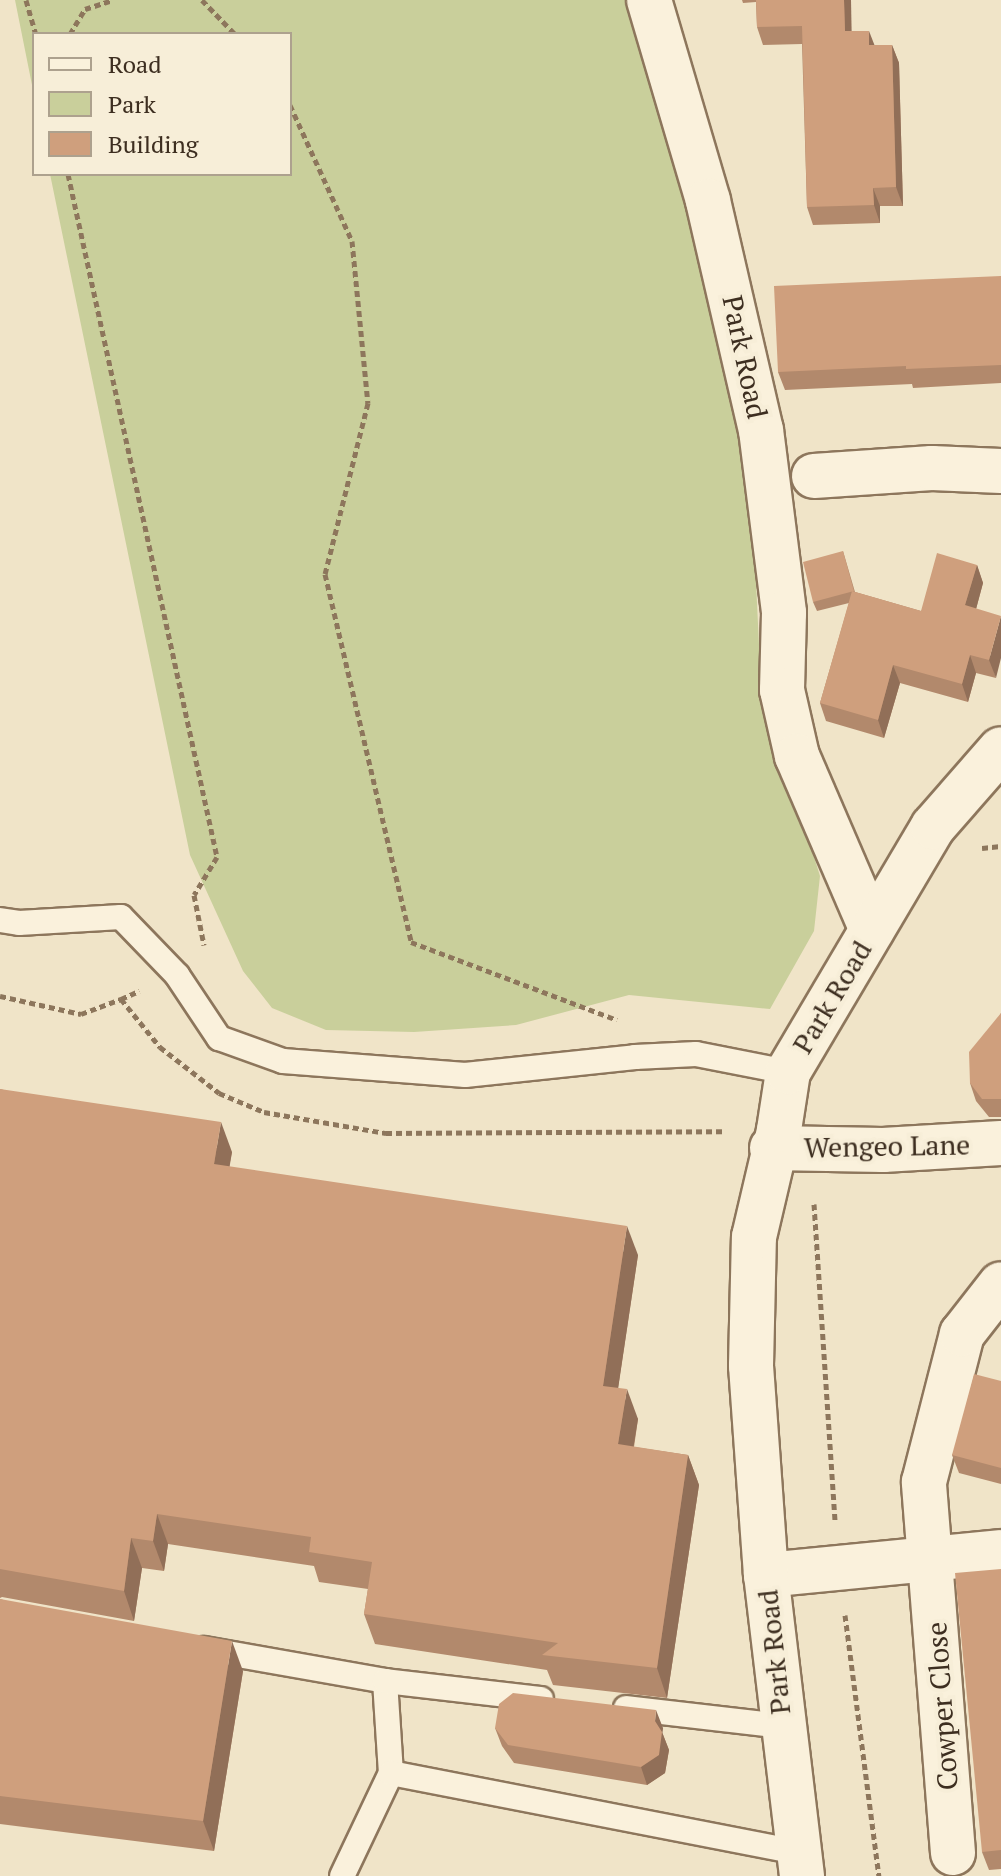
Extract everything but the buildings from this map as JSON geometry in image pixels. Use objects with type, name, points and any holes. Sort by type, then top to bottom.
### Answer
[{"type":"street","name":"Park Road","points":[[649,0],[708,201],[761,430],[784,613],[782,690],[797,756],[872,930],[788,1072],[779,1130],[793,1148],[754,1237],[751,1366],[766,1575],[800,1864]]},
{"type":"street","points":[[814,476],[932,468],[1001,471]]},
{"type":"street","points":[[872,930],[933,827],[1001,749]]},
{"type":"street","name":"Wengeo Lane","points":[[793,1148],[883,1150],[1001,1143]]},
{"type":"street","name":"Cowper Close","points":[[953,1853],[924,1482],[962,1334],[1001,1284]]},
{"type":"street","points":[[766,1575],[1001,1552]]},
{"type":"lane","points":[[0,920],[19,923],[121,917],[177,975],[219,1038],[283,1061],[465,1075],[635,1057],[696,1054],[788,1072]]},
{"type":"lane","points":[[185,1645],[385,1681],[560,1701]]},
{"type":"lane","points":[[342,1876],[391,1773],[385,1681]]},
{"type":"lane","points":[[607,1706],[782,1726]]},
{"type":"lane","points":[[391,1773],[800,1864]]},
{"type":"path","points":[[26,0],[35,32]]},
{"type":"path","points":[[71,32],[85,9],[112,0]]},
{"type":"path","points":[[202,0],[233,32]]},
{"type":"path","points":[[292,109],[352,241],[368,403],[325,574],[411,942],[615,1018],[635,1057]]},
{"type":"path","points":[[68,176],[217,857],[194,895],[207,960],[121,999]]},
{"type":"path","points":[[971,849],[1001,846]]},
{"type":"path","points":[[793,1148],[812,1170],[838,1567],[879,1876]]},
{"type":"green space","points":[[15,0],[632,0],[747,392],[761,687],[820,876],[814,931],[770,1009],[629,995],[516,1025],[414,1032],[326,1030],[272,1008],[243,971],[190,855],[50,176],[292,176],[292,32],[32,32],[32,85]]}]
